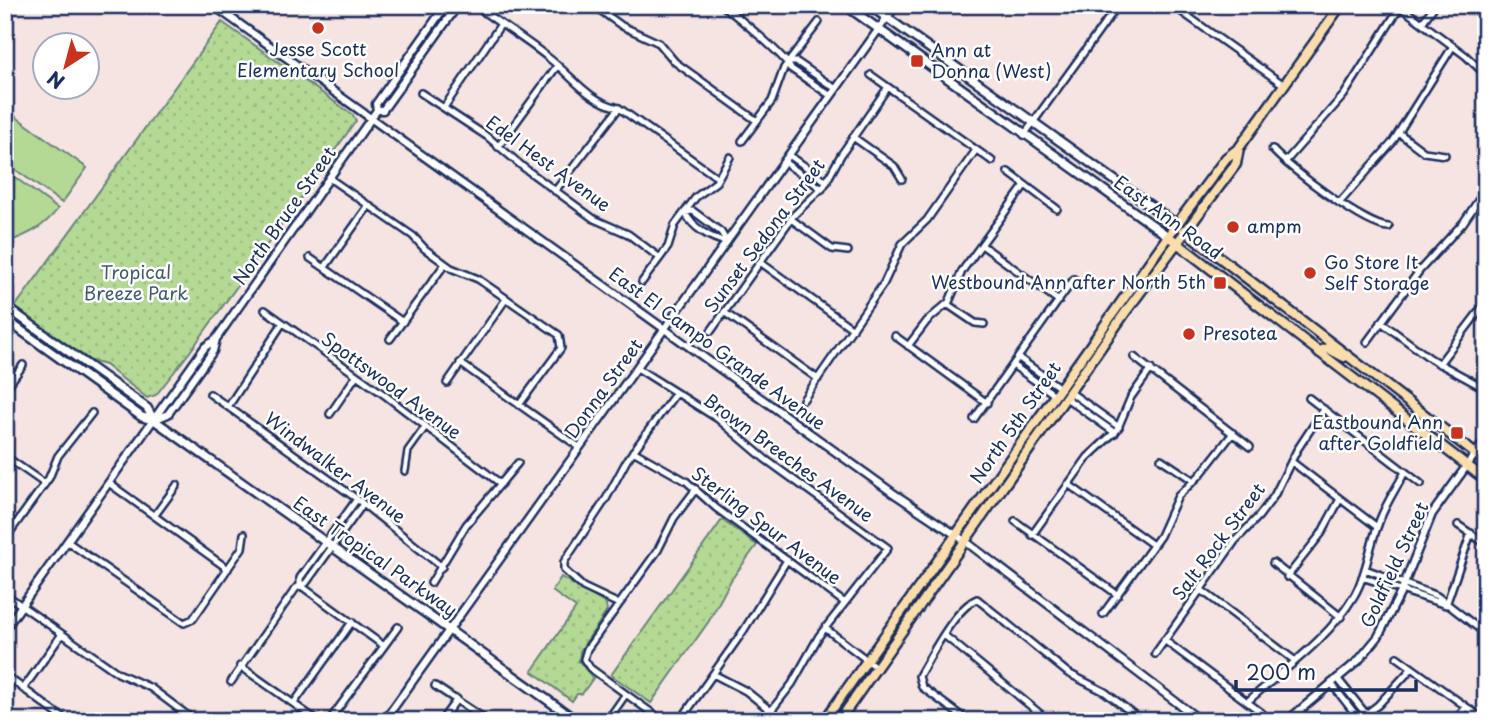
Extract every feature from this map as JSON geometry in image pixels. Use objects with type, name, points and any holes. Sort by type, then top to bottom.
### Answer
[{"type":"main road","name":"East Ann Road","points":[[845,5],[1178,243],[1486,480]]},
{"type":"main road","name":"East Ann Road","points":[[869,5],[1186,231],[1486,462]]},
{"type":"main road","name":"North 5th Street","points":[[824,721],[1176,224],[1226,158],[1239,148],[1341,5]]},
{"type":"main road","name":"North 5th Street","points":[[839,721],[1046,425],[1236,164],[1239,148]]},
{"type":"main road","name":"East Tropical Parkway","points":[[5,306],[147,408],[154,420]]},
{"type":"main road","name":"East Tropical Parkway","points":[[5,319],[142,417],[154,420],[577,721]]},
{"type":"main road","points":[[1318,352],[1327,348],[1359,365]]},
{"type":"main road","points":[[1068,395],[1081,358]]},
{"type":"main road","points":[[1046,425],[1057,391]]},
{"type":"street","name":"East El Campo Grande Avenue","points":[[213,5],[954,536],[965,541],[1201,721]]},
{"type":"street","name":"North Bruce Street","points":[[377,110],[376,104],[446,5]]},
{"type":"street","name":"North Bruce Street","points":[[5,629],[154,420],[168,414],[213,351],[216,339],[370,118],[377,110],[383,110],[458,5]]},
{"type":"street","points":[[593,5],[622,26],[659,43],[675,62],[757,121]]},
{"type":"street","name":"Donna Street","points":[[384,721],[896,5]]},
{"type":"street","points":[[1024,135],[1118,5]]},
{"type":"street","points":[[1172,5],[1284,85]]},
{"type":"street","points":[[1422,23],[1435,5]]},
{"type":"street","points":[[1472,5],[1486,16]]},
{"type":"street","points":[[5,15],[11,6]]},
{"type":"street","points":[[726,6],[789,61],[797,62],[836,89]]},
{"type":"street","points":[[1286,161],[1344,95],[1399,6],[1453,46],[1486,75]]},
{"type":"street","points":[[480,9],[557,66],[602,104],[620,108],[718,178]]},
{"type":"street","points":[[742,141],[772,101],[789,61],[819,22]]},
{"type":"street","points":[[445,106],[501,24]]},
{"type":"street","points":[[1340,202],[1399,133],[1453,46]]},
{"type":"street","points":[[789,61],[790,68],[831,96]]},
{"type":"street","points":[[498,147],[557,66]]},
{"type":"street","points":[[871,75],[992,161]]},
{"type":"street","name":"Sunset Sedona Street","points":[[711,331],[791,219],[822,189],[853,137],[888,87]]},
{"type":"street","name":"Edel Hest Avenue","points":[[421,93],[433,103],[445,106],[594,219],[628,234],[660,258]]},
{"type":"street","points":[[555,191],[620,108]]},
{"type":"street","points":[[1399,133],[1424,152],[1445,155]]},
{"type":"street","points":[[853,137],[894,166],[902,179]]},
{"type":"street","points":[[1272,149],[1369,223],[1390,227]]},
{"type":"street","points":[[803,400],[888,277],[902,244],[927,220],[976,150]]},
{"type":"street","points":[[789,155],[827,182]]},
{"type":"street","points":[[642,282],[660,258],[685,212],[718,178],[730,157]]},
{"type":"street","points":[[784,162],[822,189]]},
{"type":"street","points":[[1008,172],[1058,209]]},
{"type":"street","points":[[329,178],[413,236],[445,264],[478,279],[559,335],[561,348],[519,405]]},
{"type":"street","points":[[908,346],[927,321],[947,304],[962,271],[983,246],[1025,185]]},
{"type":"street","points":[[1367,342],[1425,264],[1463,223],[1486,189]]},
{"type":"street","points":[[325,267],[369,205]]},
{"type":"street","points":[[685,212],[695,213],[721,232],[727,242]]},
{"type":"street","points":[[685,212],[690,222],[716,240],[727,242]]},
{"type":"street","points":[[791,219],[832,249],[848,251]]},
{"type":"street","points":[[983,246],[1059,301]]},
{"type":"street","points":[[310,258],[402,322]]},
{"type":"street","points":[[760,262],[853,329]]},
{"type":"street","points":[[390,340],[445,264]]},
{"type":"street","points":[[974,419],[1074,279]]},
{"type":"street","points":[[447,383],[506,299]]},
{"type":"street","points":[[1439,363],[1486,302]]},
{"type":"street","points":[[947,304],[975,323],[984,324]]},
{"type":"street","name":"Spottswood Avenue","points":[[265,310],[426,426],[501,484]]},
{"type":"street","points":[[724,312],[818,379]]},
{"type":"street","points":[[1381,322],[1439,363],[1486,389]]},
{"type":"street","points":[[228,407],[282,324]]},
{"type":"street","points":[[895,336],[987,403]]},
{"type":"street","points":[[1134,357],[1251,447]]},
{"type":"street","points":[[1019,358],[1057,391]]},
{"type":"street","points":[[460,363],[579,447]]},
{"type":"street","points":[[5,390],[23,365]]},
{"type":"street","points":[[1014,366],[1057,391]]},
{"type":"street","name":"Brown Breeches Avenue","points":[[637,368],[718,419],[765,459],[888,548],[845,603]]},
{"type":"street","points":[[1032,535],[1088,457],[1117,430],[1130,397],[1151,369]]},
{"type":"street","points":[[330,415],[356,376]]},
{"type":"street","name":"Windwalker Avenue","points":[[210,394],[357,499],[442,567]]},
{"type":"street","points":[[618,604],[583,587],[568,574],[564,566],[566,558],[600,509],[633,451],[675,394]]},
{"type":"street","points":[[1068,395],[1117,430]]},
{"type":"street","points":[[1309,398],[1421,484]]},
{"type":"street","name":"Salt Rock Street","points":[[1155,654],[1235,541],[1259,516],[1324,409]]},
{"type":"street","points":[[5,539],[45,484],[58,456],[92,413]]},
{"type":"street","points":[[405,471],[408,451],[426,426]]},
{"type":"street","points":[[1103,614],[1153,545],[1178,496],[1194,481],[1233,433]]},
{"type":"street","name":"Goldfield Street","points":[[1287,721],[1358,661],[1378,637],[1405,584],[1432,514],[1486,439]]},
{"type":"street","name":"Sterling Spur Avenue","points":[[633,451],[696,489],[716,508],[845,603]]},
{"type":"street","points":[[5,456],[45,484]]},
{"type":"street","points":[[1161,459],[1194,481]]},
{"type":"street","points":[[1292,462],[1377,527]]},
{"type":"street","points":[[431,583],[466,525],[518,463]]},
{"type":"street","points":[[1247,702],[1327,635],[1341,617],[1362,577],[1376,539],[1377,527],[1405,472]]},
{"type":"street","points":[[110,484],[228,569]]},
{"type":"street","points":[[1068,484],[1153,545]]},
{"type":"street","points":[[155,515],[177,485]]},
{"type":"street","points":[[663,721],[590,668],[584,659],[587,649],[696,489]]},
{"type":"street","points":[[330,544],[357,499]]},
{"type":"street","points":[[1287,577],[1321,534],[1340,499]]},
{"type":"street","points":[[231,682],[300,585],[300,578],[363,504]]},
{"type":"street","points":[[1015,521],[1118,595]]},
{"type":"street","points":[[1458,525],[1486,544]]},
{"type":"street","points":[[1446,605],[1471,533]]},
{"type":"street","points":[[68,542],[176,620],[189,621],[242,548],[244,534]]},
{"type":"street","points":[[680,721],[787,560]]},
{"type":"street","points":[[1273,563],[1287,577],[1341,617]]},
{"type":"street","points":[[1365,569],[1437,596],[1486,634]]},
{"type":"street","points":[[1362,577],[1446,605]]},
{"type":"street","points":[[300,585],[384,646]]},
{"type":"street","points":[[1200,589],[1294,660]]},
{"type":"street","points":[[5,594],[118,673],[151,688],[195,721]]},
{"type":"street","points":[[968,721],[922,687],[919,676],[944,635],[971,602],[977,599],[1068,673],[1105,692],[1142,721]]},
{"type":"street","points":[[763,721],[802,668],[825,628],[845,603]]},
{"type":"street","points":[[294,703],[352,622]]},
{"type":"street","points":[[329,721],[398,627]]},
{"type":"street","points":[[825,628],[876,667]]},
{"type":"street","points":[[23,689],[62,634]]},
{"type":"street","points":[[944,635],[1049,721]]},
{"type":"street","points":[[1164,640],[1262,713]]},
{"type":"street","points":[[1397,657],[1486,721]]},
{"type":"street","points":[[240,666],[318,721]]},
{"type":"street","points":[[1331,683],[1358,720],[1412,667]]},
{"type":"street","points":[[713,674],[746,691],[771,711]]},
{"type":"street","points":[[5,676],[66,721]]},
{"type":"street","points":[[1337,678],[1366,714]]},
{"type":"street","points":[[435,685],[488,721]]},
{"type":"street","points":[[607,721],[626,694]]},
{"type":"street","points":[[441,721],[457,699]]},
{"type":"street","points":[[1455,721],[1466,707]]},
{"type":"green space","name":"Tropical Breeze Park","points":[[222,22],[353,115],[356,121],[189,353],[156,395],[147,398],[105,365],[91,361],[15,307]]},
{"type":"green space","points":[[5,109],[87,168],[62,203],[5,162]]},
{"type":"green space","points":[[5,170],[58,209],[34,230],[5,243]]},
{"type":"green space","points":[[722,520],[757,545],[731,580],[709,621],[651,703],[611,675]]},
{"type":"green space","points":[[561,577],[606,604],[607,611],[580,651],[579,661],[593,678],[582,694],[577,694],[572,701],[532,671],[576,608],[552,591]]},
{"type":"place","name":"Jesse Scott Elementary School","points":[[318,28]]},
{"type":"place","name":"Ann at Donna (West)","points":[[917,61]]},
{"type":"place","name":"ampm","points":[[1233,227]]},
{"type":"place","name":"Go Store It Self Storage","points":[[1310,273]]},
{"type":"place","name":"Westbound Ann after North 5th","points":[[1220,283]]},
{"type":"place","name":"Presotea","points":[[1189,334]]},
{"type":"place","name":"Eastbound Ann after Goldfield","points":[[1457,433]]}]
